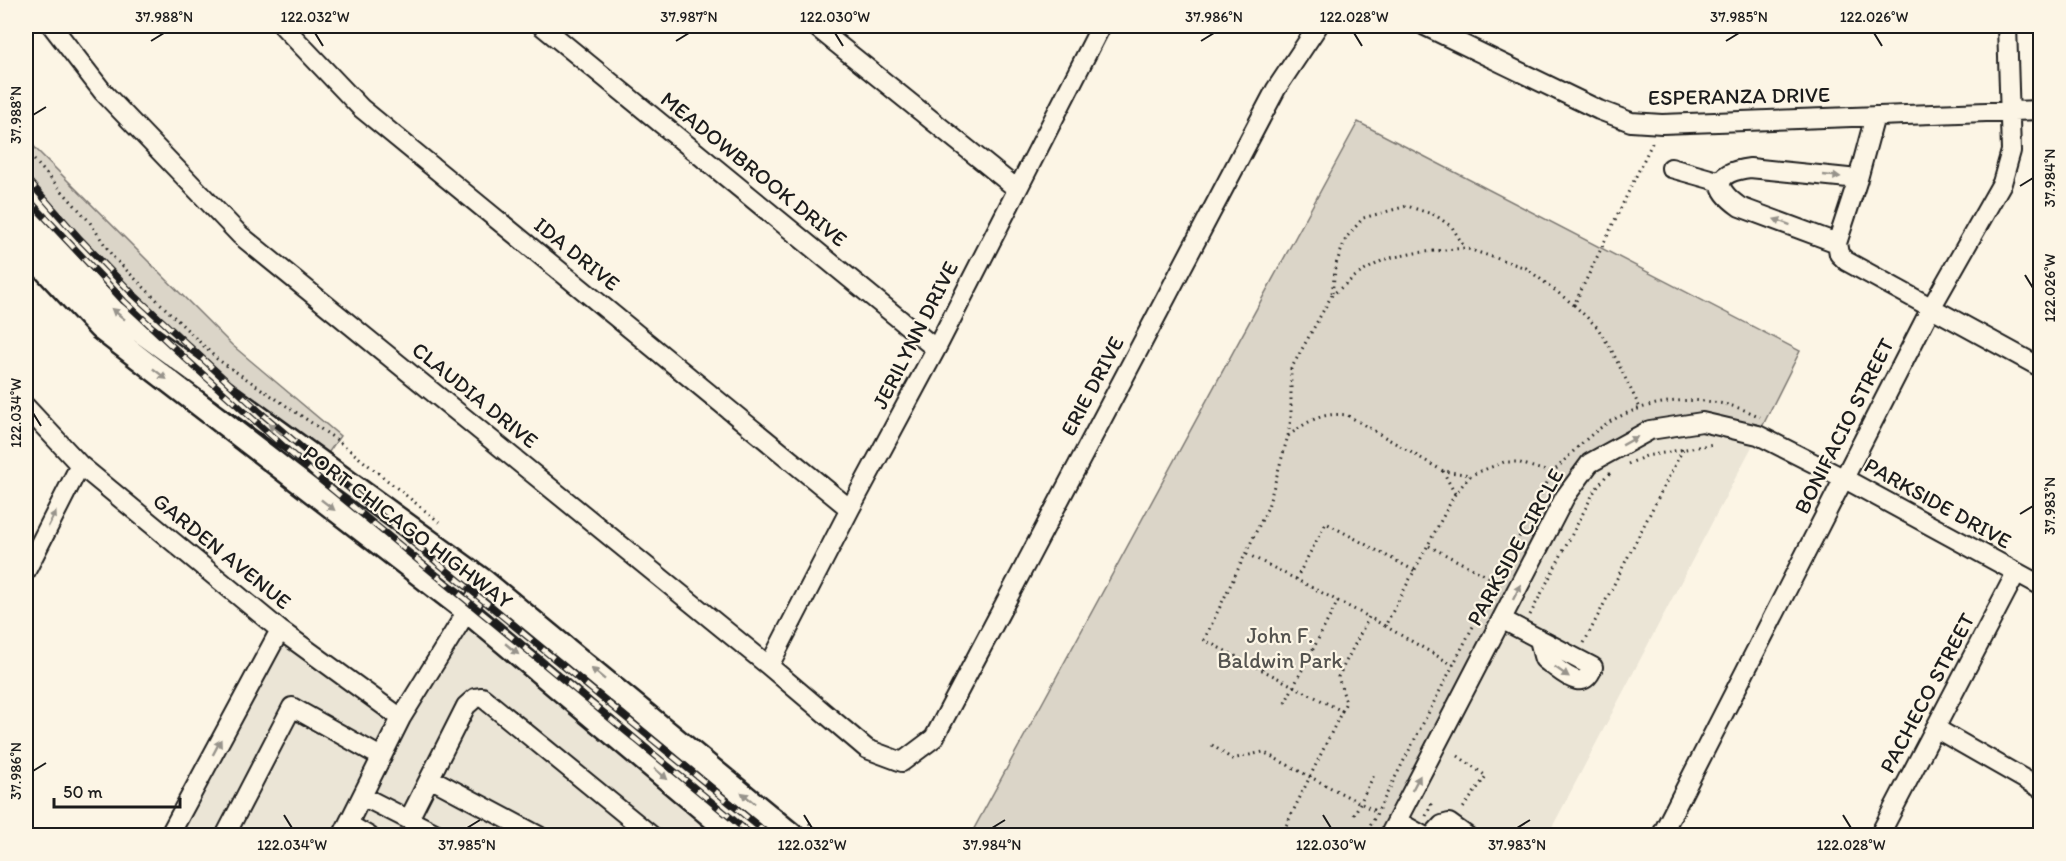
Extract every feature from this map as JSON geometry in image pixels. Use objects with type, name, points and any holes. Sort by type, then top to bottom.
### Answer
[{"type":"main road","name":"PORT CHICAGO HIGHWAY","points":[[26,217],[114,312],[485,582],[800,828]]},
{"type":"main road","name":"PORT CHICAGO HIGHWAY","points":[[26,249],[100,328],[467,611],[735,836]]},
{"type":"street","name":"CLAUDIA DRIVE","points":[[52,26],[104,93],[240,235],[769,666],[867,749],[902,762]]},
{"type":"street","name":"IDA DRIVE","points":[[283,26],[362,108],[850,509]]},
{"type":"street","name":"MEADOWBROOK DRIVE","points":[[542,26],[936,349]]},
{"type":"street","points":[[815,26],[1017,189]]},
{"type":"street","name":"JERILYNN DRIVE","points":[[769,666],[936,349],[1101,26]]},
{"type":"street","name":"ERIE DRIVE","points":[[902,762],[934,738],[1276,88],[1318,26]]},
{"type":"street","name":"ESPERANZA DRIVE","points":[[1425,26],[1599,110],[1631,122],[1662,124],[2040,110]]},
{"type":"street","name":"BONIFACIO STREET","points":[[1661,836],[1932,308],[2002,183],[2011,151],[2007,26]]},
{"type":"street","points":[[1875,116],[1837,243],[1839,254],[1846,261],[2040,367]]},
{"type":"street","points":[[1671,168],[1721,182]]},
{"type":"street","points":[[1837,243],[1740,207],[1726,198],[1721,182],[1727,174],[1750,168],[1858,178]]},
{"type":"street","name":"GARDEN AVENUE","points":[[26,407],[80,465],[280,630],[401,718]]},
{"type":"street","name":"PARKSIDE CIRCLE","points":[[1393,828],[1565,497],[1590,463],[1650,430],[1702,422],[1758,435],[1845,479]]},
{"type":"street","points":[[26,571],[80,465]]},
{"type":"street","name":"PARKSIDE DRIVE","points":[[1845,479],[2040,585]]},
{"type":"street","name":"PACHECO STREET","points":[[1879,836],[2016,573]]},
{"type":"street","points":[[369,836],[345,830],[401,718],[485,582]]},
{"type":"street","points":[[1503,620],[1586,663]]},
{"type":"street","points":[[169,836],[280,630]]},
{"type":"street","points":[[409,819],[466,706],[475,698],[482,697],[652,836]]},
{"type":"street","points":[[225,836],[292,707],[381,757]]},
{"type":"street","points":[[1935,728],[2040,788]]},
{"type":"street","points":[[430,778],[539,836]]},
{"type":"street","points":[[362,796],[441,836]]},
{"type":"street","points":[[1393,828],[1425,834],[1449,823],[1467,836]]},
{"type":"path","points":[[1574,305],[1662,124]]},
{"type":"path","points":[[26,151],[89,221],[113,257],[217,359],[337,440],[448,529]]},
{"type":"path","points":[[1342,711],[1204,640],[1268,507],[1291,418],[1291,369],[1332,295],[1336,264],[1346,238],[1363,218],[1407,206],[1435,215],[1452,228],[1465,248]]},
{"type":"path","points":[[1332,295],[1357,275],[1385,259],[1415,253],[1465,248],[1526,268],[1574,305],[1597,327],[1611,348],[1640,408]]},
{"type":"path","points":[[1288,435],[1305,423],[1332,413],[1347,415],[1443,471],[1470,475],[1504,462],[1510,462],[1532,465],[1552,473]]},
{"type":"path","points":[[1624,465],[1646,456],[1722,443]]},
{"type":"path","points":[[1586,663],[1583,644],[1683,448]]},
{"type":"path","points":[[1443,471],[1455,494]]},
{"type":"path","points":[[1522,630],[1594,492],[1606,476],[1615,471]]},
{"type":"path","points":[[1385,626],[1455,494],[1470,475]]},
{"type":"path","points":[[1296,579],[1326,523],[1415,571]]},
{"type":"path","points":[[1429,546],[1496,581]]},
{"type":"path","points":[[1247,554],[1369,617],[1454,665]]},
{"type":"path","points":[[1285,703],[1338,601]]},
{"type":"path","points":[[1281,836],[1346,702],[1338,677],[1369,617]]},
{"type":"path","points":[[1212,745],[1232,759],[1263,752],[1377,812]]},
{"type":"path","points":[[1455,820],[1486,776],[1458,756]]},
{"type":"path","points":[[1354,815],[1375,773]]},
{"type":"path","points":[[1419,798],[1431,805],[1425,834]]},
{"type":"path","points":[[800,828],[824,836]]},
{"type":"shaded area","points":[[1702,422],[1758,435],[1548,835],[1389,836],[1590,463],[1650,430]]},
{"type":"shaded area","points":[[467,611],[735,836],[169,836],[280,630],[401,718]]},
{"type":"green space","name":"John F. Baldwin Park","points":[[1358,122],[1800,351],[1758,435],[1702,422],[1650,430],[1590,463],[1389,835],[970,836]]},
{"type":"green space","points":[[26,135],[36,149],[232,345],[340,436],[320,465],[154,315],[26,178]]},
{"type":"railway","points":[[26,178],[132,293],[260,412],[405,536],[770,836]]},
{"type":"railway","points":[[26,197],[124,301],[322,481],[753,836]]}]
